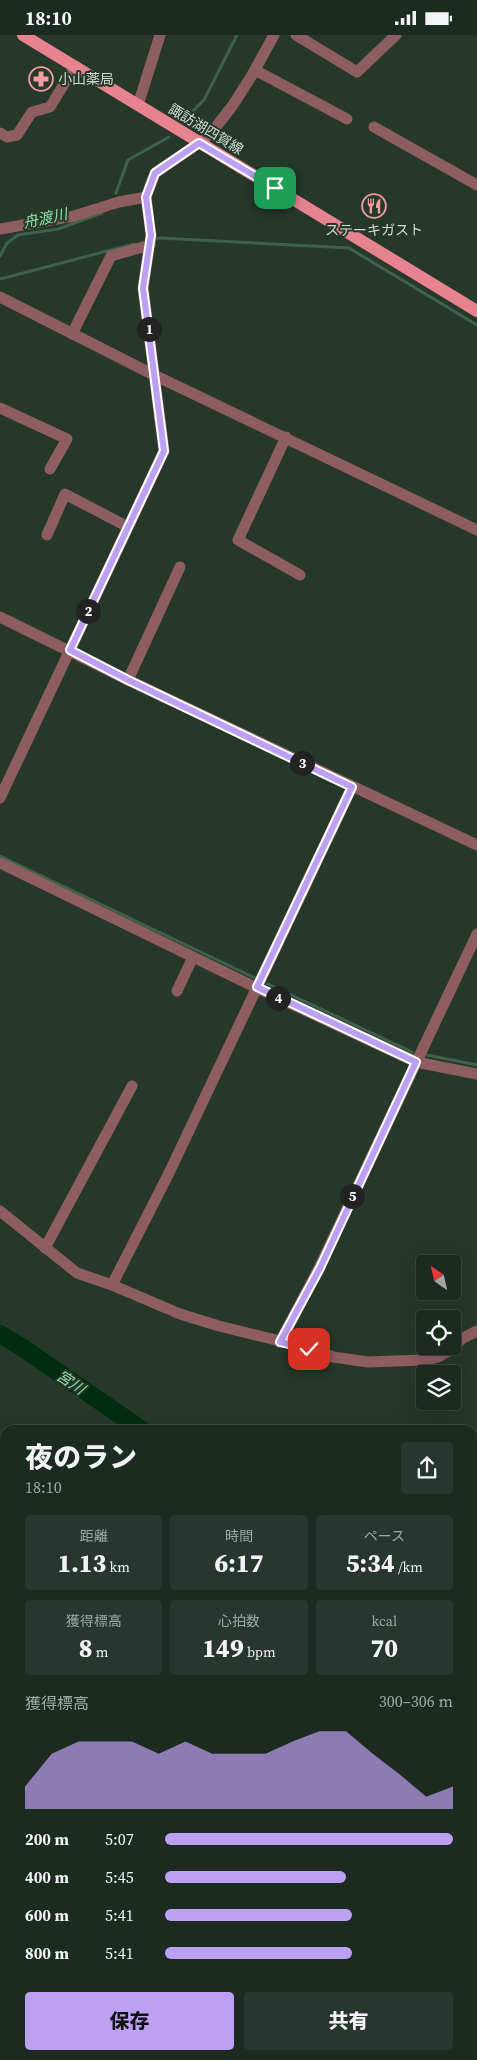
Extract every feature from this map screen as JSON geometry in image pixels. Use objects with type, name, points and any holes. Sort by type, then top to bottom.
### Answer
[{"type":"main road","name":"諏訪湖四賀線","points":[[23,35],[477,311]]},
{"type":"street","points":[[138,105],[160,35]]},
{"type":"street","points":[[0,798],[4,779],[70,650],[164,451],[143,288],[150,241],[146,197],[155,173],[212,132],[256,70],[274,35]]},
{"type":"street","points":[[296,35],[357,72],[396,35]]},
{"type":"street","points":[[0,133],[7,137],[17,135],[32,112],[50,107],[75,67]]},
{"type":"street","points":[[256,70],[347,119]]},
{"type":"street","points":[[374,127],[477,185]]},
{"type":"street","points":[[0,229],[74,217],[120,202],[146,197]]},
{"type":"street","points":[[72,334],[111,257],[150,241]]},
{"type":"street","points":[[0,297],[154,375],[477,530]]},
{"type":"street","points":[[0,408],[67,439],[50,469]]},
{"type":"street","points":[[286,437],[238,541],[300,575]]},
{"type":"street","points":[[47,535],[65,494],[128,527]]},
{"type":"street","points":[[128,680],[180,567]]},
{"type":"street","points":[[0,617],[128,680],[477,845]]},
{"type":"street","points":[[112,1285],[168,1175],[352,787]]},
{"type":"street","points":[[0,863],[193,957],[416,1062],[477,1074]]},
{"type":"street","points":[[280,1342],[320,1268],[477,934]]},
{"type":"street","points":[[177,991],[193,957]]},
{"type":"street","points":[[45,1248],[132,1086]]},
{"type":"street","points":[[0,1211],[77,1273],[180,1313],[333,1357],[368,1362],[424,1360],[438,1357],[449,1351],[464,1338],[477,1331]]},
{"type":"waterway","points":[[185,119],[204,100],[237,35]]},
{"type":"waterway","name":"舟渡川","points":[[116,193],[128,160],[169,137]]},
{"type":"waterway","name":"舟渡川","points":[[0,256],[7,243],[18,235],[58,229],[102,213]]},
{"type":"waterway","points":[[152,239],[349,248],[477,325]]},
{"type":"waterway","points":[[0,279],[134,244]]},
{"type":"waterway","points":[[0,856],[255,978]]},
{"type":"waterway","points":[[268,984],[412,1052]]},
{"type":"waterway","points":[[427,1055],[477,1065]]},
{"type":"waterway","name":"宮川","points":[[0,1334],[135,1425]]},
{"type":"place","name":"小山薬局","points":[[41,79]]},
{"type":"place","name":"ステーキガスト","points":[[374,206]]},
{"type":"route","points":[[275,188],[199,143],[155,173],[146,197],[151,235],[143,288],[164,451],[70,650],[128,680],[352,787],[257,987],[416,1062],[320,1268],[280,1342],[309,1349]]}]
